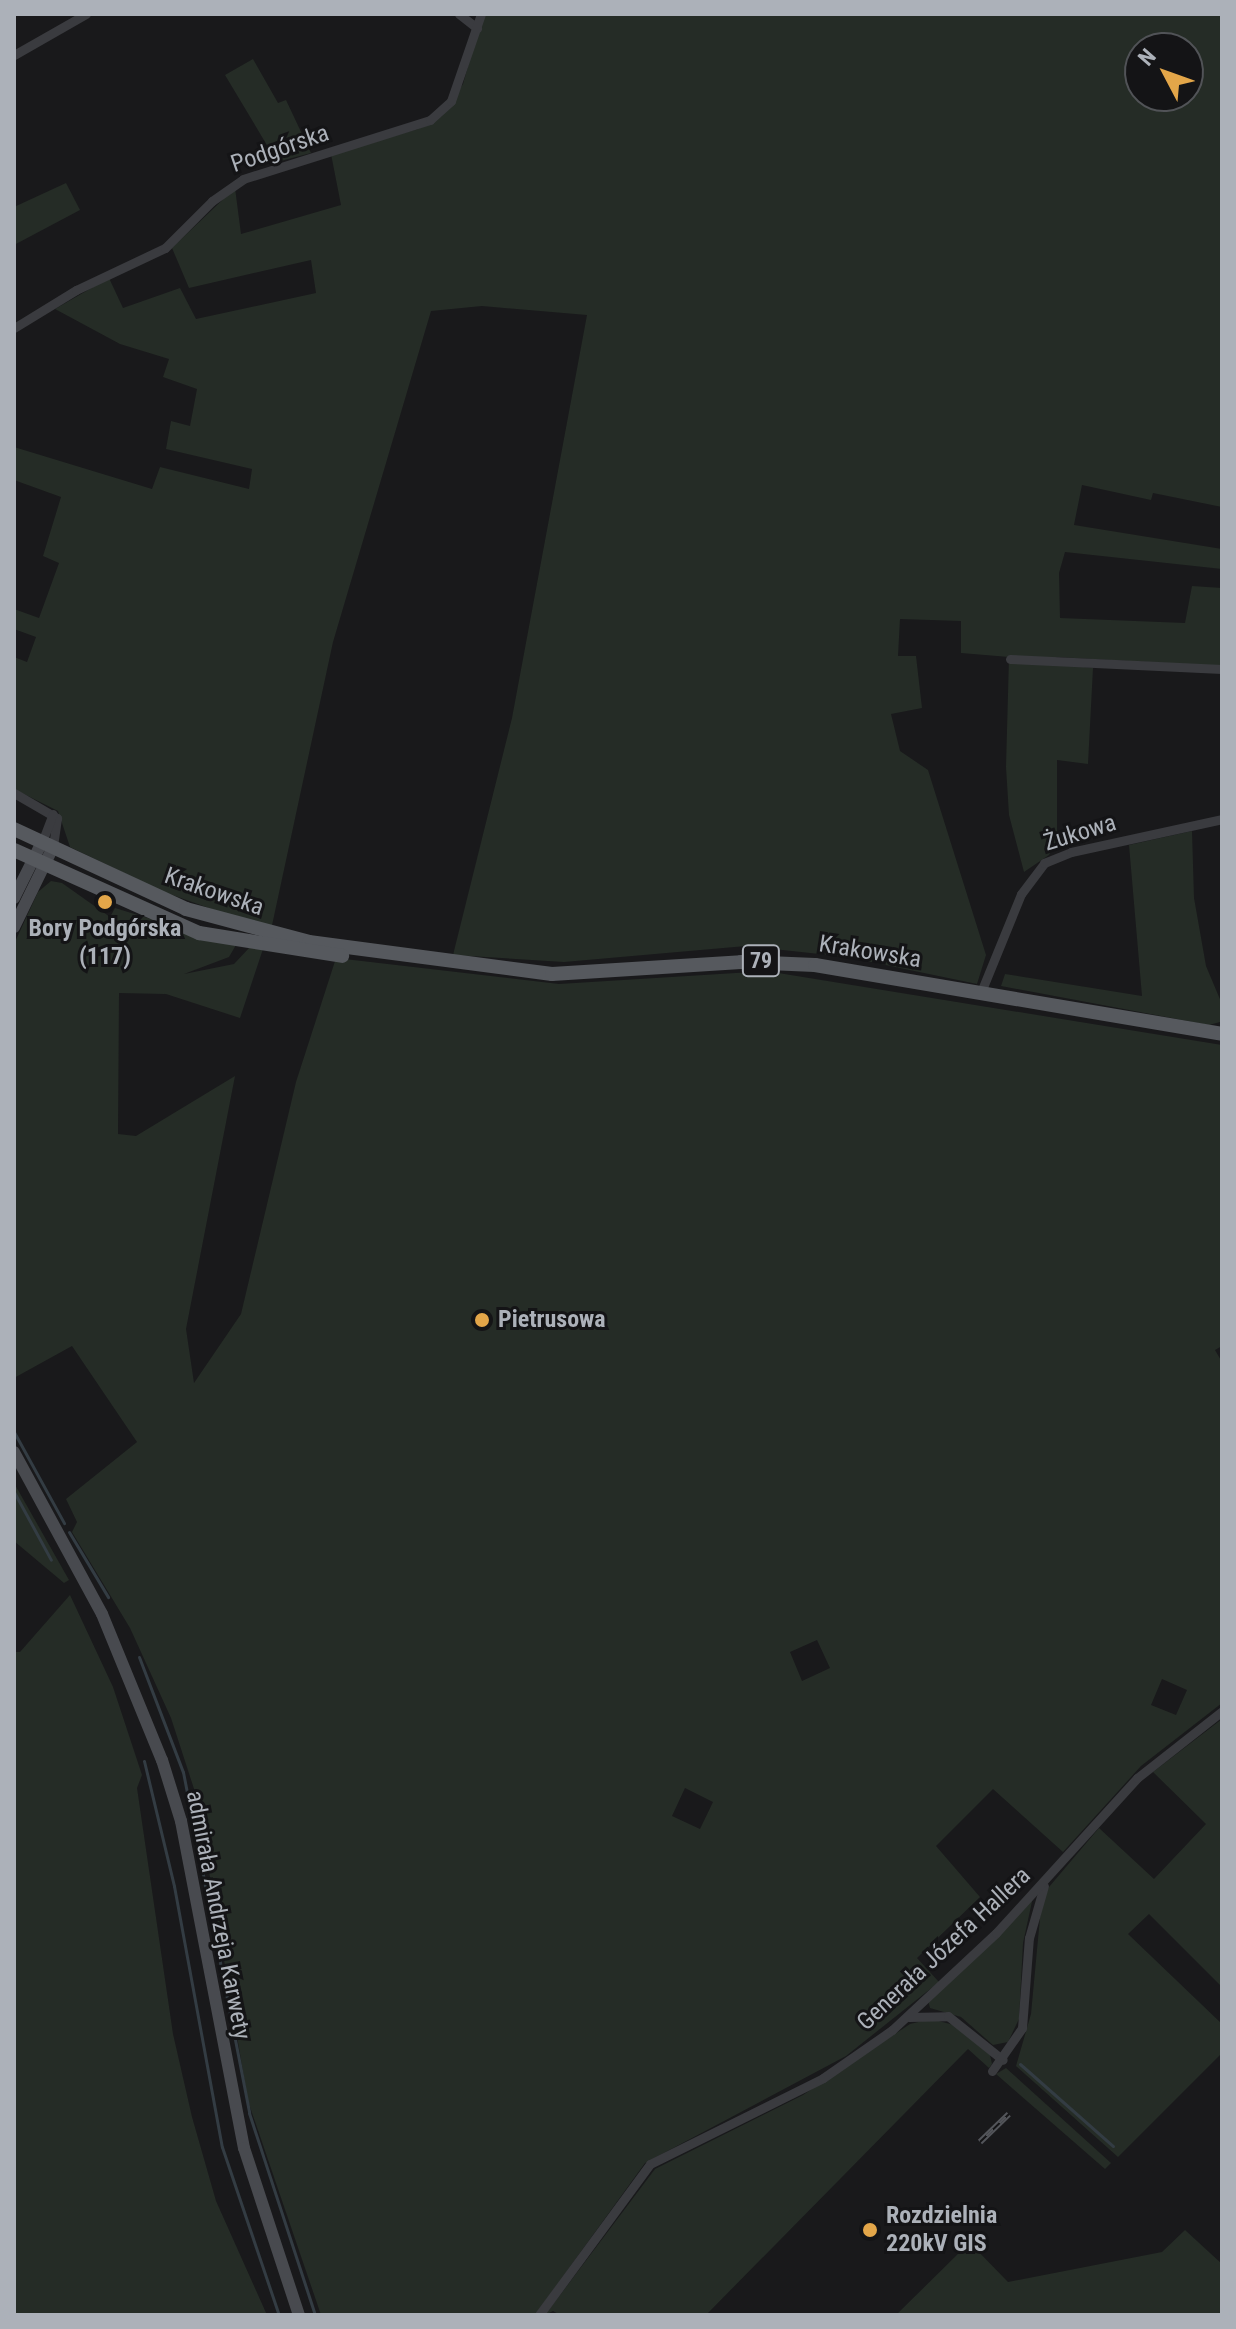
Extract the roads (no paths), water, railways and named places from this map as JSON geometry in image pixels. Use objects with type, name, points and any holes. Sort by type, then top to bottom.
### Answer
[{"type":"main road","name":"Krakowska","points":[[14,829],[211,918],[262,933],[412,959]]},
{"type":"main road","points":[[14,927],[47,845]]},
{"type":"main road","name":"Krakowska","points":[[14,853],[210,937],[323,954],[581,975],[790,962],[1222,1034]]},
{"type":"main road","points":[[14,853],[23,879]]},
{"type":"main road","points":[[14,898],[23,879],[39,862]]},
{"type":"main road","name":"admirała Andrzeja Karwety","points":[[14,1452],[102,1614],[162,1760],[181,1821],[241,2134],[299,2315]]},
{"type":"street","points":[[14,55],[86,14]]},
{"type":"street","points":[[459,14],[477,28]]},
{"type":"street","name":"Podgórska","points":[[14,328],[76,290],[165,248],[212,201],[243,179],[430,120],[451,101],[481,14]]},
{"type":"street","points":[[1010,659],[1222,669]]},
{"type":"street","points":[[14,793],[53,814],[47,845]]},
{"type":"street","name":"Żukowa","points":[[981,992],[1021,894],[1044,863],[1071,852],[1222,819]]},
{"type":"street","name":"Generała Józefa Hallera","points":[[539,2315],[650,2164],[823,2078],[906,2019],[1047,1879],[1137,1778],[1222,1711]]},
{"type":"street","points":[[992,2071],[1003,2060],[1022,2028],[1032,1922],[1047,1879]]},
{"type":"street","points":[[906,2019],[924,2013],[948,2016],[1003,2060]]},
{"type":"waterway","points":[[14,1432],[64,1523]]},
{"type":"waterway","points":[[14,1492],[51,1560]]},
{"type":"waterway","points":[[69,1532],[108,1597]]},
{"type":"waterway","points":[[139,1657],[183,1772],[249,2113],[315,2315]]},
{"type":"waterway","points":[[144,1761],[174,1886],[222,2147],[279,2315]]},
{"type":"waterway","points":[[1020,2064],[1113,2146]]},
{"type":"railway","points":[[980,2142],[1009,2114]]},
{"type":"place","name":"Bory Podgórska (117)","points":[[105,902]]},
{"type":"place","name":"Pietrusowa","points":[[482,1320]]},
{"type":"place","name":"Rozdzielnia 220kV GIS","points":[[870,2230]]}]
